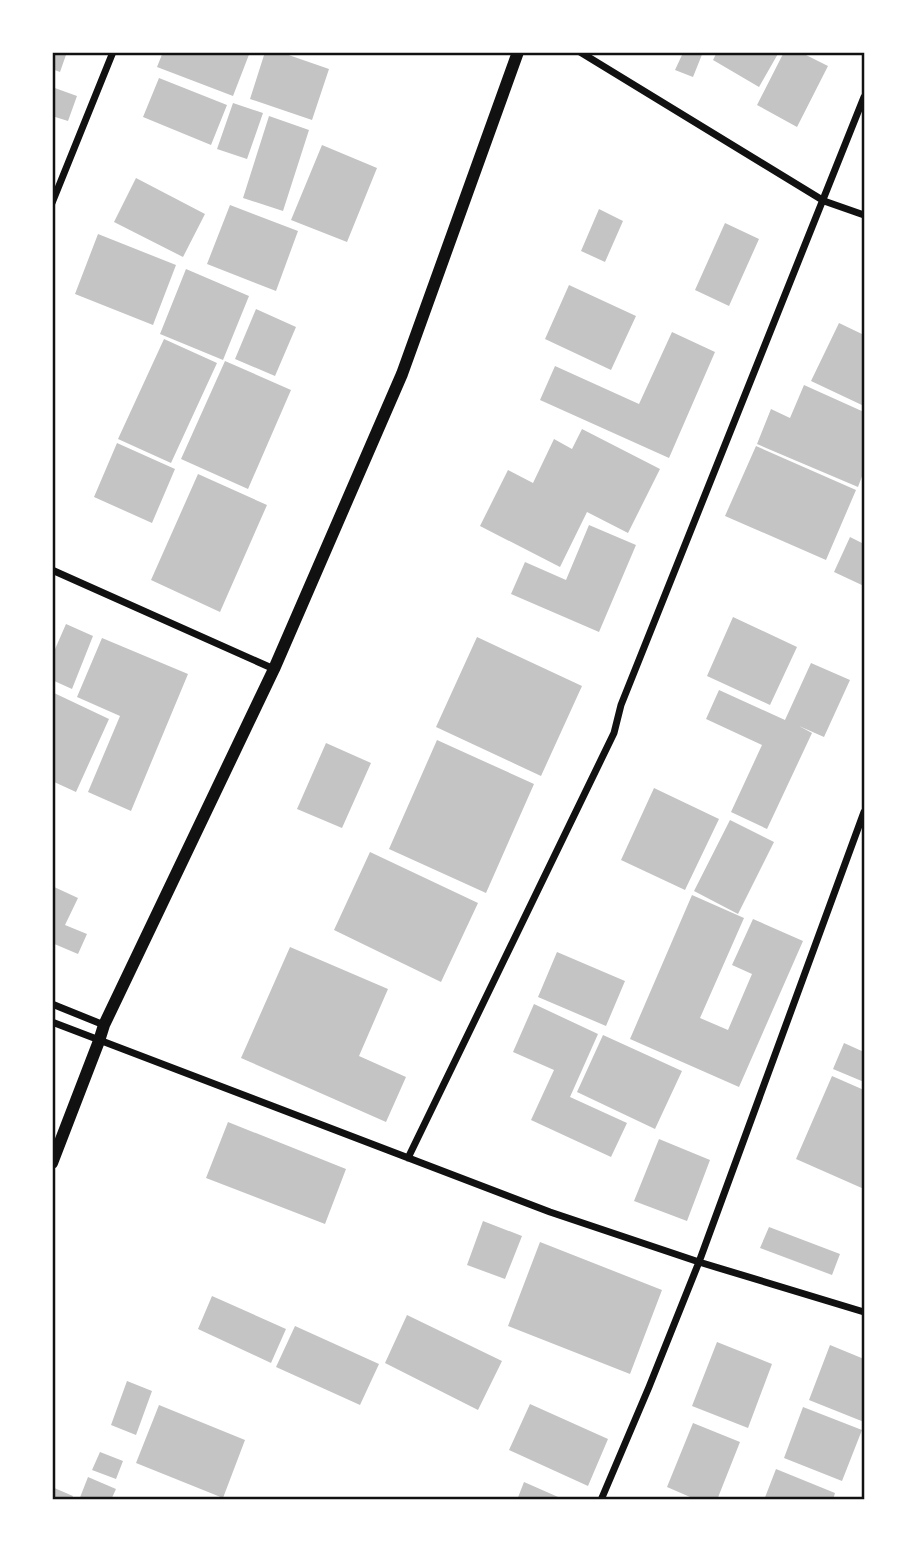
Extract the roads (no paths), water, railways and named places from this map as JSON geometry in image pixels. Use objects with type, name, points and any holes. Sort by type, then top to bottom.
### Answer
[{"type":"street","points":[[52,203],[113,52]]},
{"type":"street","points":[[52,1163],[104,1025],[274,669],[402,374],[518,52]]},
{"type":"street","points":[[580,52],[824,201],[864,215]]},
{"type":"street","points":[[408,1158],[614,733],[621,705],[864,97]]},
{"type":"street","points":[[52,570],[274,669]]},
{"type":"street","points":[[601,1500],[699,1262],[864,812]]},
{"type":"street","points":[[52,1004],[104,1025]]},
{"type":"street","points":[[52,1021],[550,1212],[699,1262],[864,1312]]}]
